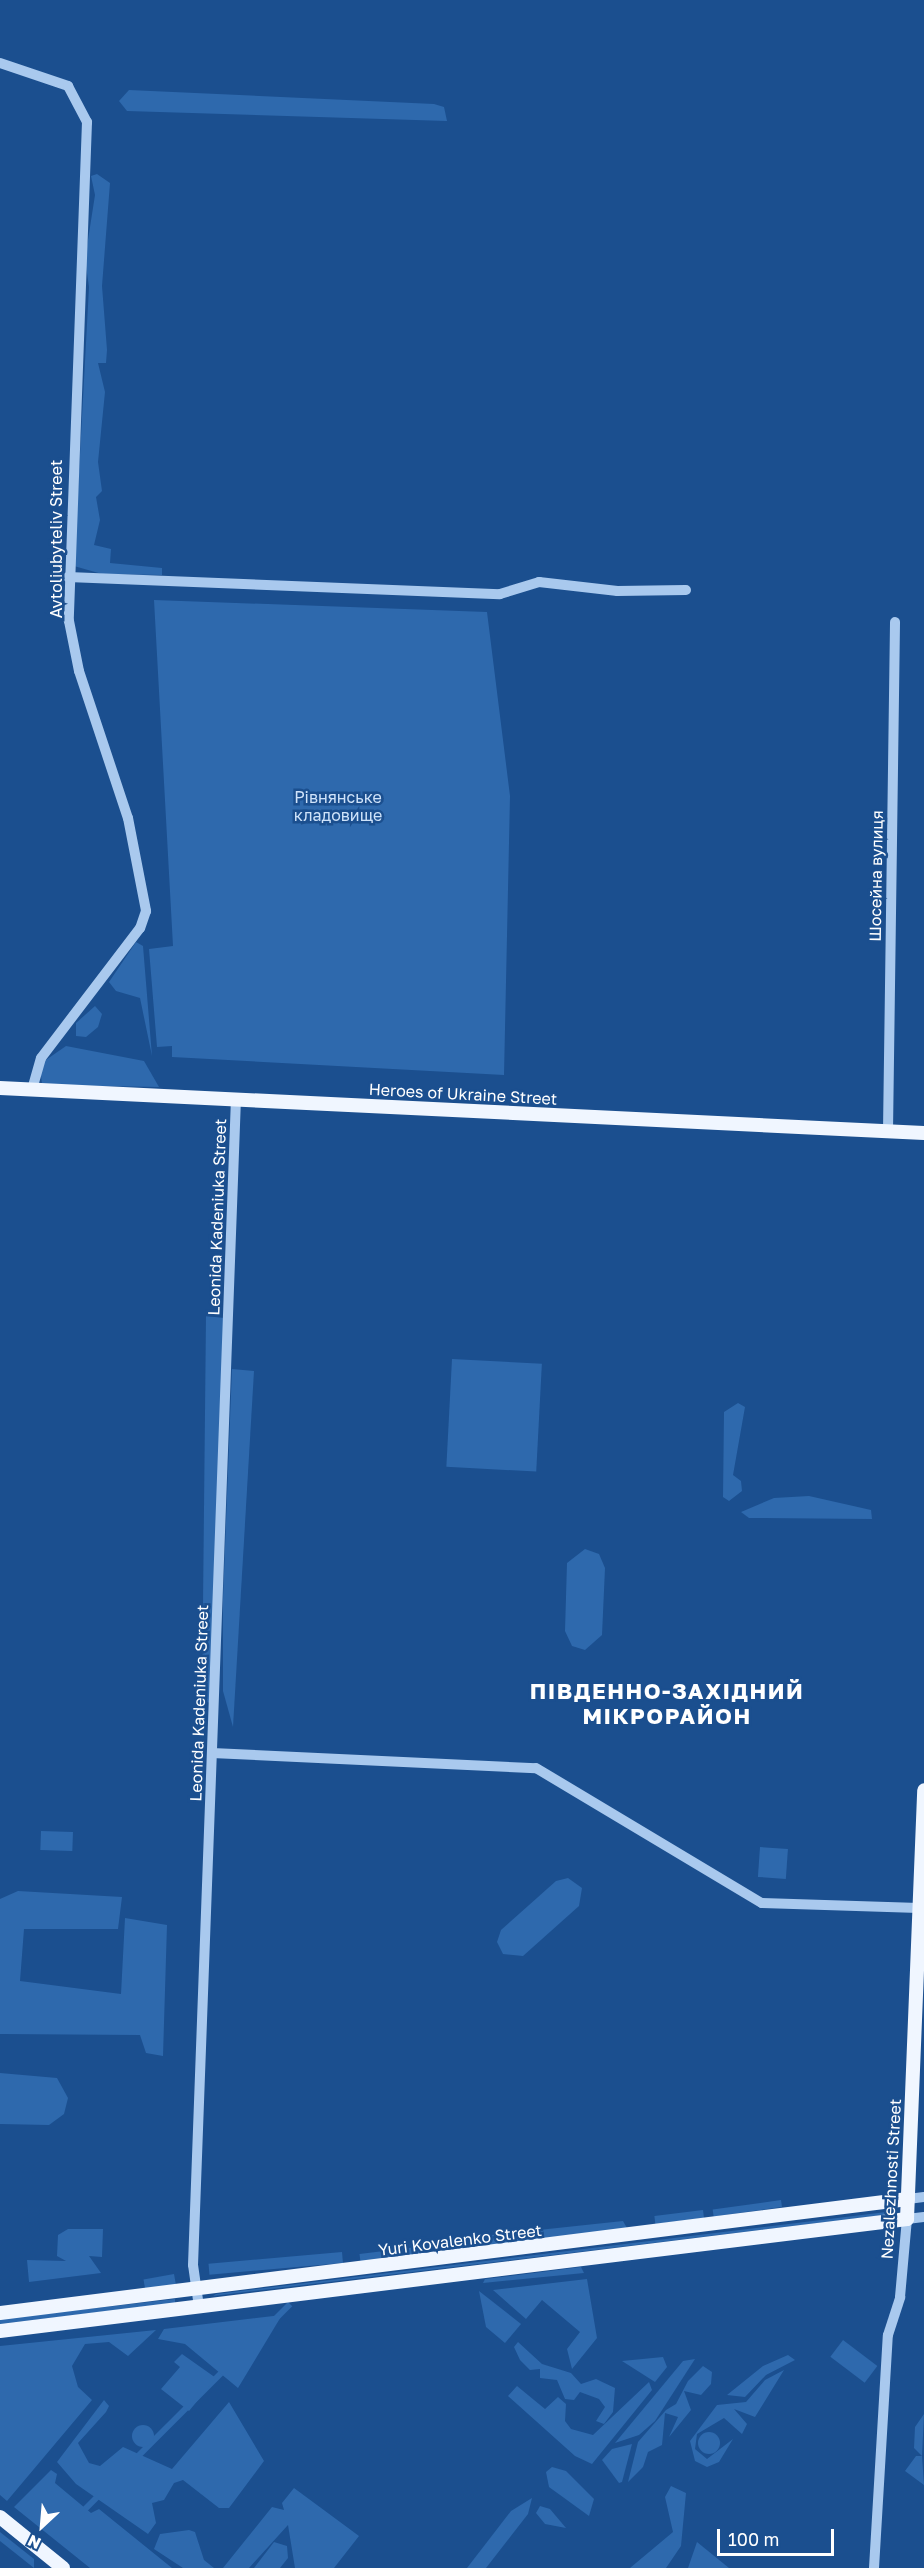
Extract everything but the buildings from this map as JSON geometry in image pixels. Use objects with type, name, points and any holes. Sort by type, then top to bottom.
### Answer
[{"type":"main road","name":"Heroes of Ukraine Street","points":[[0,1088],[924,1133]]},
{"type":"main road","name":"Nezalezhnosti Street","points":[[907,2219],[924,1790]]},
{"type":"main road","name":"Yuri Kovalenko Street","points":[[0,2313],[908,2199]]},
{"type":"main road","name":"Yuri Kovalenko Street","points":[[0,2331],[907,2219]]},
{"type":"main road","points":[[0,2517],[63,2568]]},
{"type":"street","name":"Avtoliubyteliv Street","points":[[0,63],[68,86],[87,122],[68,577],[79,671],[128,818],[146,911],[140,928],[41,1058],[32,1089]]},
{"type":"street","points":[[68,577],[500,594],[539,582],[617,591],[686,590]]},
{"type":"street","name":"Шосейна вулиця","points":[[888,1131],[895,622]]},
{"type":"street","name":"Leonida Kadeniuka Street","points":[[199,2307],[196,2290],[212,1753],[236,1099]]},
{"type":"street","points":[[212,1753],[536,1768],[762,1903],[919,1908]]},
{"type":"street","name":"Yuri Kovalenko Street","points":[[908,2199],[924,2197]]},
{"type":"street","name":"Yuri Kovalenko Street","points":[[907,2219],[924,2217]]},
{"type":"street","name":"Nezalezhnosti Street","points":[[874,2568],[888,2334],[900,2297],[907,2219]]},
{"type":"green space","points":[[129,90],[434,104],[444,107],[447,121],[127,111],[119,101]]},
{"type":"green space","points":[[97,174],[110,183],[102,286],[107,350],[106,363],[98,363],[105,392],[98,462],[102,491],[96,497],[100,520],[94,545],[111,549],[110,563],[162,568],[162,575],[102,574],[74,566],[89,287],[85,259],[95,195],[91,176]]},
{"type":"green space","name":"Рівнянське кладовище","points":[[154,600],[487,612],[510,796],[504,1075],[172,1057],[172,1046],[157,1047],[149,949],[173,946]]},
{"type":"green space","points":[[136,942],[143,946],[152,1056],[140,998],[116,991],[109,982]]},
{"type":"green space","points":[[95,1006],[102,1014],[98,1027],[86,1037],[76,1036],[76,1023]]},
{"type":"green space","points":[[66,1046],[144,1061],[159,1087],[42,1085],[40,1064]]},
{"type":"green space","points":[[206,1316],[224,1318],[211,1703],[202,1701]]},
{"type":"green space","points":[[452,1359],[542,1364],[536,1472],[446,1467]]},
{"type":"green space","points":[[232,1369],[254,1371],[233,1727],[223,1691],[223,1599]]},
{"type":"green space","points":[[738,1403],[745,1407],[733,1475],[741,1481],[742,1491],[729,1501],[723,1497],[724,1412]]},
{"type":"green space","points":[[809,1496],[871,1510],[872,1519],[749,1518],[741,1512],[774,1498]]},
{"type":"green space","points":[[585,1549],[599,1554],[605,1568],[602,1635],[585,1650],[572,1646],[565,1631],[567,1563]]},
{"type":"green space","points":[[41,1831],[73,1832],[72,1851],[40,1850]]},
{"type":"green space","points":[[760,1847],[788,1849],[786,1879],[758,1877]]},
{"type":"green space","points":[[568,1878],[582,1888],[579,1906],[523,1956],[503,1954],[497,1942],[501,1930],[556,1881]]},
{"type":"green space","points":[[18,1891],[122,1897],[118,1929],[24,1929],[20,1981],[121,1994],[125,1918],[167,1925],[163,2056],[146,2053],[140,2035],[0,2034],[0,1899]]},
{"type":"green space","points":[[0,2073],[57,2078],[68,2098],[64,2114],[49,2125],[0,2124]]},
{"type":"green space","points":[[781,2200],[782,2207],[714,2217],[713,2210]]},
{"type":"green space","points":[[703,2210],[704,2218],[655,2224],[654,2216]]},
{"type":"green space","points":[[886,2212],[884,2215],[213,2296],[216,2294]]},
{"type":"green space","points":[[623,2221],[627,2228],[457,2249],[455,2239]]},
{"type":"green space","points":[[68,2229],[103,2229],[102,2257],[89,2256],[101,2273],[29,2282],[27,2260],[66,2261],[57,2256],[58,2235]]},
{"type":"green space","points":[[425,2246],[426,2254],[360,2262],[359,2254]]},
{"type":"green space","points":[[342,2252],[343,2263],[209,2275],[209,2264]]},
{"type":"green space","points":[[581,2267],[584,2273],[483,2283],[485,2279]]},
{"type":"green space","points":[[174,2274],[176,2285],[145,2290],[143,2279]]},
{"type":"green space","points":[[587,2279],[597,2338],[572,2369],[567,2349],[580,2332],[542,2300],[526,2319],[493,2290]]},
{"type":"green space","points":[[479,2291],[521,2324],[505,2343],[486,2327]]},
{"type":"green space","points":[[175,2299],[175,2303],[0,2324],[0,2319]]},
{"type":"green space","points":[[288,2302],[292,2306],[87,2511],[83,2507]]},
{"type":"green space","points":[[282,2315],[238,2388],[185,2344],[158,2339],[164,2329]]},
{"type":"green space","points":[[156,2330],[128,2356],[109,2342],[85,2344],[72,2366],[78,2387],[92,2400],[7,2501],[0,2495],[0,2346]]},
{"type":"green space","points":[[843,2340],[877,2366],[865,2383],[830,2357]]},
{"type":"green space","points":[[518,2342],[542,2364],[571,2373],[581,2384],[596,2379],[615,2388],[613,2412],[604,2424],[596,2421],[605,2407],[599,2399],[580,2392],[574,2400],[565,2399],[557,2380],[540,2378],[540,2369],[530,2370],[520,2360],[514,2347]]},
{"type":"green space","points":[[182,2354],[216,2378],[189,2411],[161,2389],[180,2367],[174,2362]]},
{"type":"green space","points":[[788,2355],[795,2360],[766,2375],[745,2397],[727,2395],[763,2366]]},
{"type":"green space","points":[[663,2357],[667,2367],[655,2382],[622,2361]]},
{"type":"green space","points":[[695,2359],[655,2421],[639,2435],[615,2443],[683,2361]]},
{"type":"green space","points":[[703,2366],[712,2372],[711,2384],[701,2395],[684,2391],[691,2410],[669,2437],[678,2417],[665,2413],[662,2445],[648,2452],[643,2467],[628,2482],[638,2442],[666,2410],[676,2404],[688,2381]]},
{"type":"green space","points":[[784,2370],[755,2417],[734,2409],[747,2424],[742,2434],[724,2418],[697,2434],[695,2449],[707,2459],[733,2439],[719,2462],[707,2467],[695,2461],[690,2441],[717,2405],[746,2402],[765,2380]]},
{"type":"green space","points":[[649,2382],[652,2390],[592,2464],[575,2456],[508,2396],[517,2386],[545,2409],[558,2397],[566,2404],[565,2421],[571,2429],[593,2435]]},
{"type":"green space","points":[[104,2400],[109,2406],[106,2412],[78,2443],[89,2463],[100,2466],[123,2447],[172,2469],[229,2402],[264,2461],[229,2508],[219,2508],[183,2480],[174,2483],[164,2500],[152,2503],[156,2523],[148,2534],[76,2484],[57,2462]]},
{"type":"green space","points":[[924,2414],[922,2456],[914,2448],[915,2427]]},
{"type":"green space","points":[[139,2425],[147,2425],[154,2432],[154,2440],[147,2447],[139,2447],[132,2440],[132,2432]]},
{"type":"green space","points":[[709,2432],[717,2435],[720,2443],[717,2451],[709,2454],[701,2451],[698,2443],[701,2435]]},
{"type":"green space","points":[[632,2444],[622,2482],[619,2483],[602,2460],[612,2449]]},
{"type":"green space","points":[[916,2456],[922,2456],[924,2485],[905,2471]]},
{"type":"green space","points":[[552,2467],[566,2471],[594,2499],[589,2516],[549,2487],[546,2472]]},
{"type":"green space","points":[[51,2470],[57,2474],[55,2483],[91,2513],[99,2509],[172,2568],[90,2568],[14,2507]]},
{"type":"green space","points":[[671,2486],[686,2493],[681,2546],[666,2568],[630,2568],[673,2532],[665,2497]]},
{"type":"green space","points":[[294,2488],[359,2536],[334,2568],[295,2568],[288,2525],[249,2568],[223,2568],[272,2507],[284,2510],[282,2503]]},
{"type":"green space","points":[[532,2498],[528,2514],[486,2568],[467,2568],[511,2511]]},
{"type":"green space","points":[[540,2506],[550,2509],[566,2528],[545,2524],[536,2513]]},
{"type":"green space","points":[[189,2530],[195,2532],[204,2560],[214,2568],[183,2568],[154,2549],[160,2534]]},
{"type":"green space","points":[[0,2532],[34,2559],[34,2568],[0,2541]]},
{"type":"green space","points":[[274,2542],[287,2546],[288,2558],[280,2568],[254,2568]]},
{"type":"green space","points":[[697,2542],[729,2568],[688,2568]]},
{"type":"district","name":"ПІВДЕННО-ЗАХІДНИЙ МІКРОРАЙОН","points":[[667,1703]]}]
